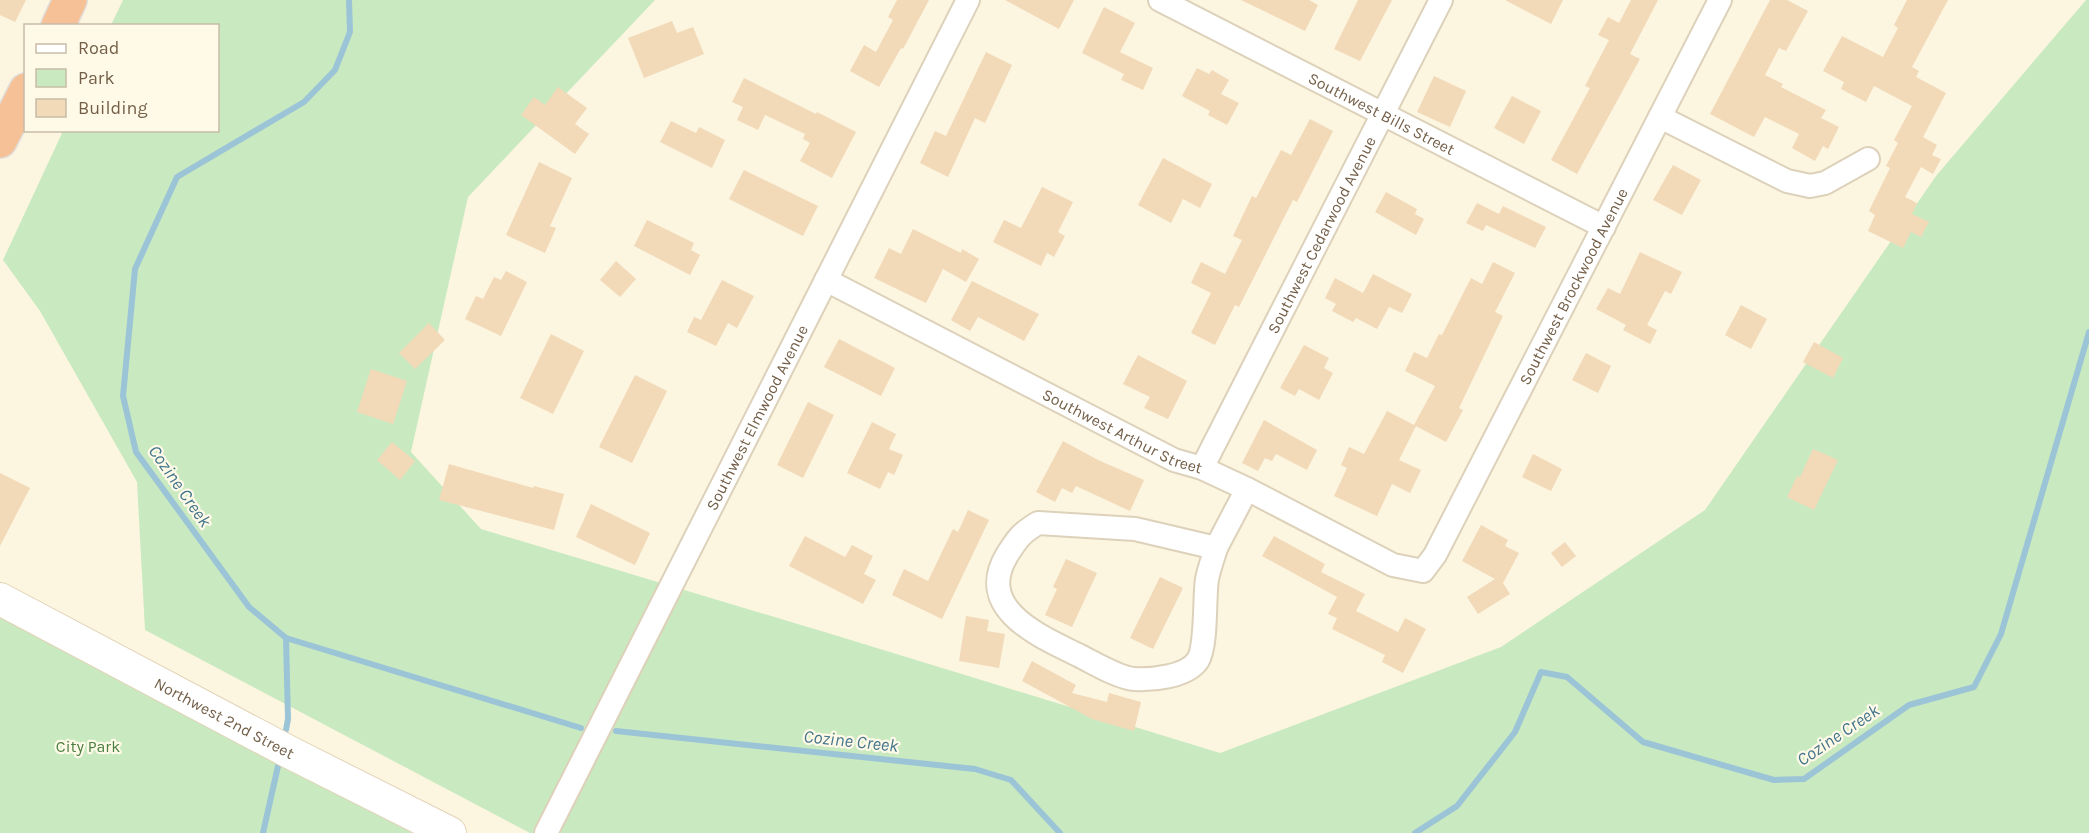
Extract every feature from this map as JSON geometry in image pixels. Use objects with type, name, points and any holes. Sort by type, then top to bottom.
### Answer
[{"type":"highway","points":[[59,24],[70,0]]},
{"type":"highway","points":[[0,141],[24,94]]},
{"type":"main road","name":"Northwest 2nd Street","points":[[0,599],[289,752],[450,833]]},
{"type":"street","name":"Southwest Elmwood Avenue","points":[[546,833],[968,0]]},
{"type":"street","name":"Southwest Bills Street","points":[[1160,0],[1199,9],[1383,114],[1604,227]]},
{"type":"street","name":"Southwest Cedarwood Avenue","points":[[1202,468],[1441,0]]},
{"type":"street","name":"Southwest Brockwood Avenue","points":[[1422,571],[1435,555],[1720,0]]},
{"type":"street","points":[[1660,117],[1787,181],[1810,186],[1825,183],[1868,159]]},
{"type":"street","name":"Southwest Arthur Street","points":[[826,280],[1174,460],[1202,468],[1247,489],[1393,565],[1422,571]]},
{"type":"street","points":[[1216,548],[1135,529],[1038,523],[1021,534],[999,568],[999,589],[1007,611],[1029,630],[1103,667],[1133,679],[1176,675],[1198,660],[1202,644],[1207,576],[1216,548],[1247,489]]},
{"type":"green space","points":[[123,0],[655,0],[468,197],[411,452],[481,529],[1220,753],[1501,647],[1705,510],[1936,176],[2086,0],[2089,0],[2089,833],[530,833],[145,630],[137,482],[40,311],[3,260],[63,132],[219,132],[219,24],[111,24]]},
{"type":"green space","name":"City Park","points":[[0,600],[68,635],[412,833],[0,833]]},
{"type":"building","points":[[0,0],[26,0],[15,22],[0,15]]},
{"type":"building","points":[[897,0],[929,0],[903,49],[901,48],[879,87],[850,71],[864,45],[876,52],[893,20],[888,17]]},
{"type":"building","points":[[1005,0],[1074,0],[1059,29]]},
{"type":"building","points":[[1241,0],[1309,0],[1318,5],[1305,31]]},
{"type":"building","points":[[1358,0],[1392,0],[1360,61],[1334,49]]},
{"type":"building","points":[[1505,0],[1563,0],[1551,24]]},
{"type":"building","points":[[1631,0],[1658,0],[1630,54],[1640,59],[1577,174],[1551,160],[1590,88],[1585,86],[1609,40],[1598,35],[1608,17],[1619,23]]},
{"type":"building","points":[[1770,0],[1787,0],[1808,11],[1786,51],[1779,48],[1765,75],[1783,84],[1781,87],[1826,110],[1821,118],[1839,127],[1828,149],[1823,146],[1815,161],[1792,148],[1799,134],[1765,117],[1754,137],[1710,114]]},
{"type":"building","points":[[1907,0],[1948,0],[1912,67],[1919,71],[1916,77],[1946,93],[1923,137],[1937,145],[1932,155],[1941,159],[1933,174],[1921,167],[1905,197],[1917,203],[1912,214],[1929,222],[1921,237],[1911,232],[1903,248],[1868,231],[1875,215],[1869,211],[1890,168],[1886,166],[1898,143],[1894,140],[1912,106],[1874,86],[1866,102],[1841,89],[1844,82],[1823,71],[1842,36],[1883,57],[1898,28],[1894,25]]},
{"type":"building","points":[[1104,7],[1135,23],[1120,52],[1153,68],[1143,90],[1121,80],[1124,74],[1082,53]]},
{"type":"building","points":[[672,21],[677,33],[693,27],[704,54],[644,78],[628,38]]},
{"type":"building","points":[[986,52],[1012,65],[985,123],[975,118],[948,177],[920,163],[935,131],[946,136]]},
{"type":"building","points":[[1197,68],[1209,74],[1212,70],[1229,80],[1221,94],[1239,103],[1227,125],[1208,115],[1210,111],[1182,96]]},
{"type":"building","points":[[1434,76],[1466,91],[1450,127],[1417,112]]},
{"type":"building","points":[[744,78],[856,132],[832,178],[800,161],[810,143],[803,139],[805,134],[765,115],[758,130],[737,120],[743,107],[732,102]]},
{"type":"building","points":[[558,87],[587,108],[575,124],[589,134],[575,154],[521,115],[534,97],[545,105]]},
{"type":"building","points":[[1512,96],[1541,111],[1524,144],[1494,128]]},
{"type":"building","points":[[1310,119],[1333,131],[1297,202],[1293,200],[1239,307],[1235,305],[1215,345],[1191,333],[1211,293],[1191,283],[1201,262],[1225,274],[1242,240],[1233,236],[1252,196],[1256,198],[1281,150],[1291,155]]},
{"type":"building","points":[[671,121],[696,133],[699,127],[725,140],[712,168],[660,142]]},
{"type":"building","points":[[1163,158],[1212,184],[1200,208],[1183,199],[1171,223],[1138,205]]},
{"type":"building","points":[[539,162],[572,178],[550,226],[556,228],[545,253],[506,235]]},
{"type":"building","points":[[1673,165],[1701,180],[1682,215],[1653,200]]},
{"type":"building","points":[[744,170],[818,206],[803,236],[729,199]]},
{"type":"building","points":[[1042,187],[1073,202],[1058,232],[1065,236],[1054,257],[1047,253],[1041,266],[993,242],[1004,220],[1021,228]]},
{"type":"building","points":[[1386,192],[1417,209],[1415,214],[1424,219],[1416,235],[1375,212]]},
{"type":"building","points":[[1477,203],[1499,214],[1503,206],[1546,227],[1535,248],[1486,225],[1483,231],[1466,223]]},
{"type":"building","points":[[647,220],[694,243],[691,250],[700,255],[690,275],[634,246]]},
{"type":"building","points":[[913,229],[961,253],[962,249],[979,259],[966,282],[943,269],[926,303],[874,278],[889,248],[901,254]]},
{"type":"building","points":[[1640,252],[1682,272],[1671,294],[1665,291],[1647,325],[1657,330],[1650,344],[1623,330],[1626,325],[1596,309],[1608,288],[1620,294]]},
{"type":"building","points":[[616,261],[636,279],[620,297],[600,280]]},
{"type":"building","points":[[1493,262],[1515,273],[1495,312],[1503,316],[1459,408],[1463,410],[1446,442],[1414,425],[1435,386],[1405,371],[1414,352],[1427,358],[1439,334],[1442,335],[1471,278],[1482,284]]},
{"type":"building","points":[[506,271],[527,282],[501,336],[465,319],[476,296],[483,299],[494,277],[501,280]]},
{"type":"building","points":[[1373,274],[1412,294],[1402,313],[1389,307],[1377,329],[1356,318],[1353,322],[1332,311],[1336,304],[1325,298],[1335,278],[1363,293]]},
{"type":"building","points":[[722,280],[754,296],[737,328],[728,323],[716,346],[687,332],[694,317],[701,320]]},
{"type":"building","points":[[972,281],[1039,314],[1024,341],[978,317],[970,331],[951,320]]},
{"type":"building","points":[[1741,305],[1767,319],[1751,349],[1725,335]]},
{"type":"building","points":[[429,323],[445,340],[415,369],[399,353]]},
{"type":"building","points":[[551,334],[584,351],[553,414],[520,398]]},
{"type":"building","points":[[839,339],[895,368],[881,396],[824,367]]},
{"type":"building","points":[[1814,342],[1843,358],[1833,378],[1803,362]]},
{"type":"building","points":[[1304,345],[1329,358],[1324,368],[1333,373],[1319,400],[1299,389],[1295,396],[1280,388]]},
{"type":"building","points":[[1586,353],[1611,366],[1598,393],[1572,380]]},
{"type":"building","points":[[1138,355],[1187,381],[1168,419],[1144,408],[1150,397],[1123,384]]},
{"type":"building","points":[[371,369],[407,381],[393,424],[357,412]]},
{"type":"building","points":[[635,375],[667,391],[632,463],[599,447]]},
{"type":"building","points":[[808,402],[834,415],[803,478],[777,465]]},
{"type":"building","points":[[1387,411],[1416,426],[1399,460],[1421,470],[1410,493],[1392,484],[1377,516],[1334,496],[1347,468],[1341,465],[1349,447],[1364,454]]},
{"type":"building","points":[[1264,420],[1317,450],[1307,470],[1276,454],[1272,461],[1265,458],[1258,471],[1242,463]]},
{"type":"building","points":[[872,422],[896,434],[889,449],[903,455],[894,475],[888,472],[880,489],[847,473]]},
{"type":"building","points":[[1063,441],[1098,460],[1144,480],[1130,511],[1076,486],[1072,493],[1062,488],[1055,502],[1036,492]]},
{"type":"building","points":[[392,442],[415,461],[400,480],[377,460]]},
{"type":"building","points":[[1813,449],[1838,460],[1814,510],[1787,497],[1797,476],[1800,477]]},
{"type":"building","points":[[1533,454],[1562,469],[1551,491],[1522,477]]},
{"type":"building","points":[[449,464],[533,488],[534,486],[564,494],[554,530],[439,500]]},
{"type":"building","points":[[0,473],[30,488],[0,546]]},
{"type":"building","points":[[591,504],[650,533],[635,565],[576,537]]},
{"type":"building","points":[[968,510],[989,520],[942,619],[892,595],[904,569],[928,581],[953,529],[958,532]]},
{"type":"building","points":[[1481,525],[1508,540],[1505,546],[1519,553],[1503,583],[1510,594],[1478,614],[1467,597],[1495,579],[1462,561]]},
{"type":"building","points":[[805,536],[845,557],[852,545],[873,556],[864,574],[876,580],[863,604],[789,566]]},
{"type":"building","points":[[1274,536],[1325,564],[1321,572],[1365,594],[1356,611],[1398,632],[1405,618],[1426,629],[1403,673],[1382,662],[1385,655],[1332,629],[1337,618],[1328,614],[1337,597],[1262,556]]},
{"type":"building","points":[[1565,542],[1576,556],[1562,567],[1551,553]]},
{"type":"building","points":[[1066,559],[1097,573],[1072,627],[1045,615],[1057,589],[1053,587]]},
{"type":"building","points":[[1160,577],[1183,588],[1153,649],[1130,638]]},
{"type":"building","points":[[966,616],[989,620],[987,631],[1005,634],[999,668],[959,661]]},
{"type":"building","points":[[1032,661],[1076,685],[1072,693],[1107,702],[1109,693],[1141,702],[1134,731],[1092,719],[1022,681]]},
{"type":"waterway","name":"Cozine Creek","points":[[349,0],[350,32],[335,70],[304,102],[177,177],[135,269],[123,396],[136,452],[249,607],[286,638],[581,728]]},
{"type":"waterway","name":"Cozine Creek","points":[[1415,833],[1457,806],[1515,732],[1541,672],[1567,677],[1643,742],[1774,780],[1804,779],[1909,705],[1974,687],[2001,634],[2089,332]]},
{"type":"waterway","points":[[286,638],[288,719],[286,730]]},
{"type":"waterway","name":"Cozine Creek","points":[[616,731],[975,769],[1011,780],[1060,833]]},
{"type":"waterway","points":[[263,833],[278,766]]}]
